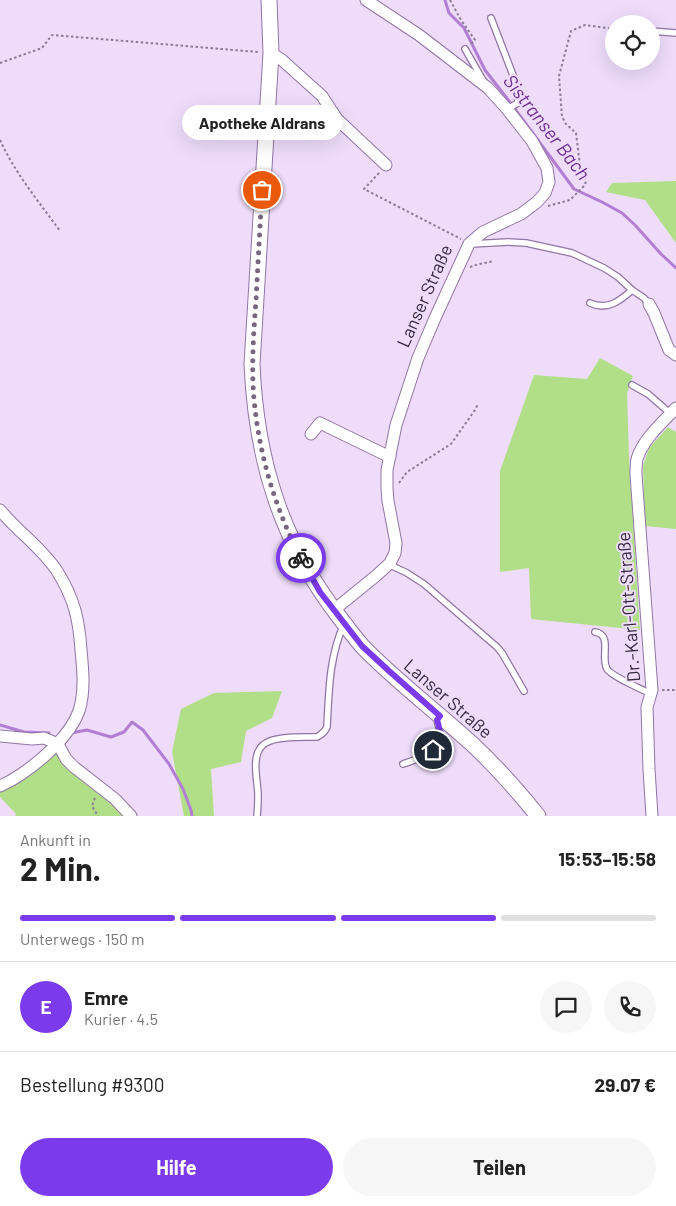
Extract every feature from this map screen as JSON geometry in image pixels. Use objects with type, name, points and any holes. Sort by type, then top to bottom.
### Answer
[{"type":"main road","name":"Lanser Straße","points":[[269,0],[271,53],[252,364],[255,410],[262,454],[268,476],[290,538],[304,564],[320,592],[362,646],[501,772],[538,816]]},
{"type":"street","name":"Lanser Straße","points":[[334,610],[377,575],[388,564],[395,553],[396,544],[387,488],[388,470],[396,424],[415,365],[469,244],[483,232],[521,214],[537,202],[548,188],[549,177],[547,168],[512,106],[419,35],[366,0]]},
{"type":"street","points":[[271,53],[282,60],[322,96],[337,119],[386,165]]},
{"type":"street","points":[[649,304],[669,350],[676,355]]},
{"type":"street","name":"Dr.-Karl-Ott-Straße","points":[[652,816],[647,707],[652,692],[636,461],[647,440],[673,411]]},
{"type":"street","points":[[311,434],[320,423],[390,457]]},
{"type":"street","points":[[0,510],[56,569],[72,599],[77,615],[82,657],[82,694],[75,720],[58,744],[20,776],[0,786]]},
{"type":"street","points":[[0,736],[32,739],[44,738],[58,744],[66,759],[83,775],[115,798],[131,816]]},
{"type":"lane","points":[[491,18],[516,83],[512,106]]},
{"type":"lane","points":[[660,32],[676,33]]},
{"type":"lane","points":[[465,49],[488,88]]},
{"type":"lane","points":[[469,244],[526,243],[572,253],[604,268],[622,280],[649,304]]},
{"type":"lane","points":[[590,303],[597,306],[610,305],[623,298],[632,290]]},
{"type":"lane","points":[[632,385],[673,411]]},
{"type":"lane","points":[[388,564],[424,584],[496,647],[502,653],[524,691]]},
{"type":"lane","points":[[257,816],[256,761],[260,748],[265,743],[276,739],[317,737],[325,731],[334,653],[337,638],[344,623]]},
{"type":"lane","points":[[595,632],[600,633],[604,638],[605,664],[609,671],[652,692]]},
{"type":"lane","points":[[403,764],[427,755],[436,747],[439,738],[437,720],[440,716]]},
{"type":"path","points":[[450,0],[475,40]]},
{"type":"path","points":[[537,202],[541,207],[570,200],[585,185],[586,181],[580,166],[576,133],[566,124],[562,117],[559,76],[571,31],[585,25],[605,27]]},
{"type":"path","points":[[0,63],[42,48],[52,35],[271,53]]},
{"type":"path","points":[[0,140],[20,176],[60,231]]},
{"type":"path","points":[[386,165],[364,189],[469,244]]},
{"type":"path","points":[[456,272],[478,264],[494,261]]},
{"type":"path","points":[[388,502],[392,498],[398,483],[407,472],[451,444],[478,404]]},
{"type":"path","points":[[652,692],[676,690]]},
{"type":"path","points":[[93,782],[95,799],[92,806],[98,816]]},
{"type":"green space","points":[[676,181],[676,243],[645,200],[606,192],[612,183]]},
{"type":"green space","points":[[600,358],[633,376],[627,394],[640,630],[531,619],[529,568],[500,572],[500,471],[534,375],[587,379]]},
{"type":"green space","points":[[668,427],[676,432],[676,529],[645,526],[643,466],[649,448]]},
{"type":"green space","points":[[282,691],[272,718],[246,731],[241,762],[211,769],[214,816],[184,816],[172,752],[181,709],[214,693]]},
{"type":"green space","points":[[51,746],[67,765],[124,816],[15,816],[16,814],[0,797],[0,792]]},
{"type":"waterway","name":"Sistranser Bach","points":[[445,0],[449,13],[464,28],[485,70],[574,189],[622,213],[676,268]]},
{"type":"waterway","points":[[71,733],[87,730],[111,737],[124,732],[132,722],[143,730],[169,764],[183,789],[192,816]]},
{"type":"waterway","points":[[0,725],[24,732],[49,733]]},
{"type":"way so far","points":[[262,190],[252,364],[255,410],[268,476],[290,538],[301,558]]},
{"type":"place","name":"Apotheke Aldrans","points":[[262,190]]},
{"type":"route","points":[[301,558],[320,592],[362,646],[440,716],[437,720],[439,738],[433,750]]}]
